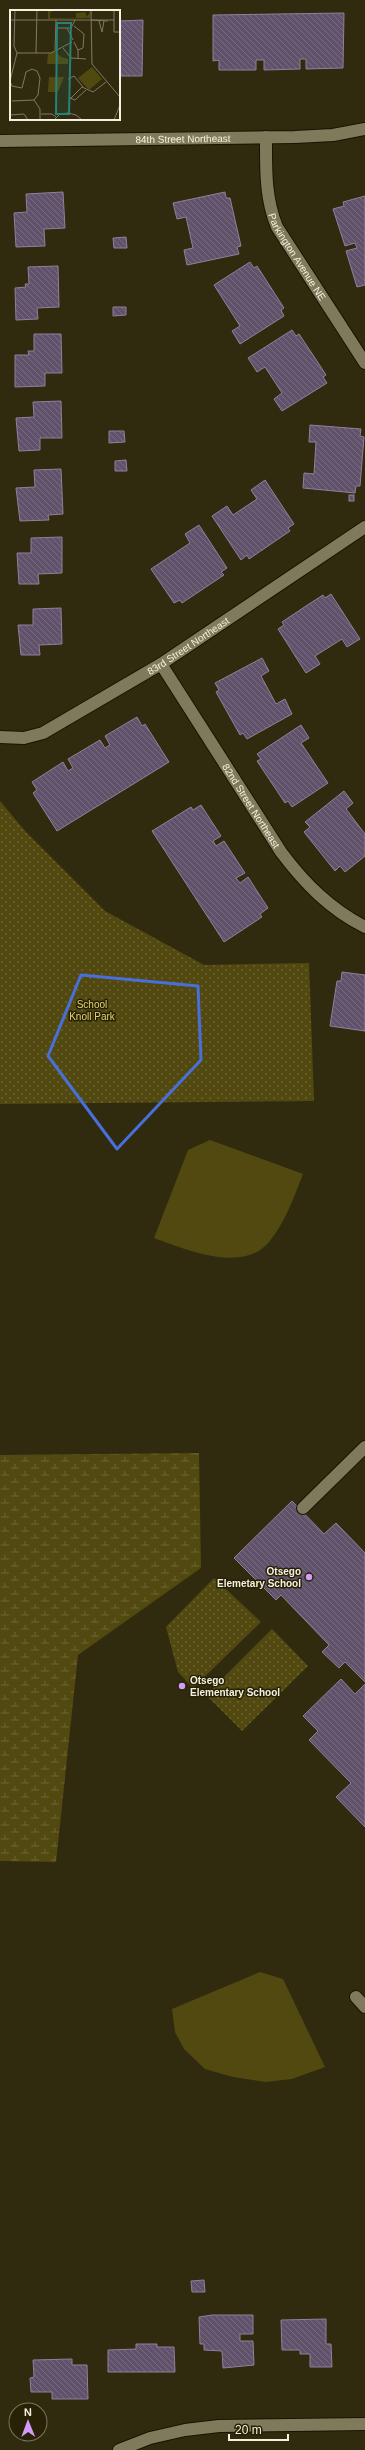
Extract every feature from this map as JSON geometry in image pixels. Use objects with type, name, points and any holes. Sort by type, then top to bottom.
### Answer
[{"type":"street","name":"84th Street Northeast","points":[[0,141],[333,135],[365,129]]},
{"type":"street","name":"Parkington Avenue NE","points":[[266,137],[266,188],[269,208],[277,228],[365,363]]},
{"type":"street","name":"83rd Street Northeast","points":[[0,736],[24,738],[43,733],[161,664],[365,527]]},
{"type":"street","name":"82nd Street Northeast","points":[[161,664],[281,852],[300,878],[322,900],[365,928]]},
{"type":"street","points":[[303,1508],[365,1447]]},
{"type":"street","points":[[356,1997],[365,2007]]},
{"type":"street","points":[[120,2450],[150,2438],[186,2430],[219,2426],[365,2424]]},
{"type":"highlighted area","points":[[81,975],[198,986],[201,1060],[117,1149],[48,1056]]},
{"type":"green space","name":"School Knoll Park","points":[[0,801],[26,832],[105,911],[204,965],[309,963],[314,1101],[0,1104]]},
{"type":"green space","points":[[210,1140],[303,1174],[289,1210],[280,1227],[269,1242],[258,1251],[244,1256],[229,1258],[213,1256],[197,1253],[154,1238],[188,1150]]},
{"type":"green space","points":[[199,1453],[201,1568],[78,1655],[56,1862],[0,1861],[0,1455]]},
{"type":"green space","points":[[214,1578],[261,1622],[193,1688],[178,1672],[166,1627]]},
{"type":"green space","points":[[272,1629],[308,1666],[242,1731],[206,1695]]},
{"type":"green space","points":[[260,1972],[283,1979],[325,2067],[292,2079],[265,2082],[233,2077],[205,2069],[184,2049],[175,2032],[172,2009]]},
{"type":"building","points":[[344,13],[343,68],[306,69],[306,59],[300,59],[300,69],[264,70],[264,60],[256,60],[256,70],[219,70],[219,60],[213,61],[213,15]]},
{"type":"building","points":[[143,20],[142,76],[120,76],[120,21]]},
{"type":"building","points":[[63,192],[65,228],[44,229],[45,246],[16,247],[14,213],[27,212],[26,194]]},
{"type":"building","points":[[225,192],[226,198],[230,198],[241,246],[237,247],[239,254],[187,265],[184,250],[193,248],[186,217],[177,219],[173,203]]},
{"type":"building","points":[[365,196],[365,285],[357,287],[346,251],[357,248],[355,243],[345,246],[333,209],[344,206],[343,202]]},
{"type":"building","points":[[126,237],[127,248],[114,248],[113,238]]},
{"type":"building","points":[[250,262],[254,268],[257,266],[284,308],[281,310],[284,316],[240,344],[232,331],[240,326],[214,285]]},
{"type":"building","points":[[58,266],[59,307],[37,308],[38,319],[16,320],[15,288],[26,287],[25,284],[29,284],[28,267]]},
{"type":"building","points":[[113,307],[126,307],[126,315],[113,316]]},
{"type":"building","points":[[292,330],[296,336],[299,334],[315,358],[326,375],[323,377],[327,383],[282,411],[274,399],[282,393],[265,367],[257,372],[248,358]]},
{"type":"building","points":[[34,334],[61,334],[62,373],[45,373],[45,386],[15,387],[15,355],[29,355],[28,351],[34,351]]},
{"type":"building","points":[[61,401],[62,438],[40,438],[40,450],[19,451],[16,418],[34,417],[33,402]]},
{"type":"building","points":[[310,425],[361,429],[360,436],[364,437],[360,486],[356,486],[355,493],[303,488],[304,473],[314,474],[316,442],[309,442]]},
{"type":"building","points":[[109,431],[124,431],[125,442],[109,443]]},
{"type":"building","points":[[126,460],[127,471],[115,471],[115,461]]},
{"type":"building","points":[[61,469],[63,514],[48,515],[49,520],[20,521],[16,488],[35,487],[34,470]]},
{"type":"building","points":[[265,480],[294,524],[288,528],[290,531],[249,559],[247,555],[241,560],[212,516],[227,506],[233,515],[257,499],[251,490]]},
{"type":"building","points":[[349,495],[354,495],[354,501],[349,501]]},
{"type":"building","points":[[199,525],[227,568],[221,572],[224,575],[182,603],[180,600],[174,603],[151,569],[190,543],[185,534]]},
{"type":"building","points":[[62,537],[62,573],[38,574],[39,584],[19,584],[17,553],[31,553],[31,538]]},
{"type":"building","points":[[331,594],[360,639],[347,647],[342,639],[315,656],[320,664],[306,673],[278,629],[284,625],[282,622],[306,606],[323,595],[325,598]]},
{"type":"building","points":[[61,608],[62,644],[39,645],[40,655],[21,655],[18,625],[33,625],[33,609]]},
{"type":"building","points":[[262,658],[269,671],[261,676],[276,704],[285,699],[292,714],[247,739],[243,733],[240,735],[216,692],[219,690],[215,683]]},
{"type":"building","points":[[137,717],[142,726],[145,724],[169,762],[57,831],[33,793],[37,790],[32,782],[63,762],[68,771],[73,768],[68,759],[100,740],[105,748],[110,745],[105,736]]},
{"type":"building","points":[[301,725],[309,738],[301,743],[328,783],[292,807],[288,801],[285,803],[257,761],[261,759],[257,754]]},
{"type":"building","points":[[344,791],[353,803],[346,809],[365,834],[365,856],[345,872],[340,866],[335,871],[304,832],[310,827],[305,822]]},
{"type":"building","points":[[201,805],[221,836],[213,841],[216,846],[224,841],[245,873],[236,878],[240,883],[248,877],[268,908],[260,914],[262,917],[224,942],[152,831],[191,807],[193,810]]},
{"type":"building","points":[[342,972],[365,975],[365,1031],[330,1026],[337,981],[341,981]]},
{"type":"building","name":"Otsego Elemetary School","points":[[292,1501],[324,1534],[336,1523],[365,1553],[365,1682],[345,1662],[339,1668],[322,1652],[329,1645],[281,1595],[276,1600],[234,1558]]},
{"type":"building","points":[[341,1679],[355,1694],[365,1684],[365,1827],[336,1797],[351,1783],[309,1740],[318,1731],[303,1716]]},
{"type":"building","points":[[204,2280],[205,2292],[192,2292],[191,2281]]},
{"type":"building","points":[[212,2315],[253,2315],[253,2334],[240,2334],[240,2341],[253,2341],[254,2365],[223,2368],[222,2351],[204,2350],[204,2344],[200,2344],[199,2317]]},
{"type":"building","points":[[326,2319],[326,2344],[331,2344],[332,2367],[310,2367],[310,2354],[300,2354],[300,2350],[282,2350],[281,2320]]},
{"type":"building","points":[[136,2344],[157,2344],[157,2347],[174,2347],[175,2372],[108,2372],[108,2350],[136,2349]]},
{"type":"building","points":[[72,2359],[72,2365],[87,2365],[88,2399],[52,2399],[52,2392],[31,2392],[30,2378],[34,2377],[33,2360]]},
{"type":"place","name":"Otsego Elemetary School","points":[[309,1577]]},
{"type":"place","name":"Otsego Elementary School","points":[[182,1686]]}]
